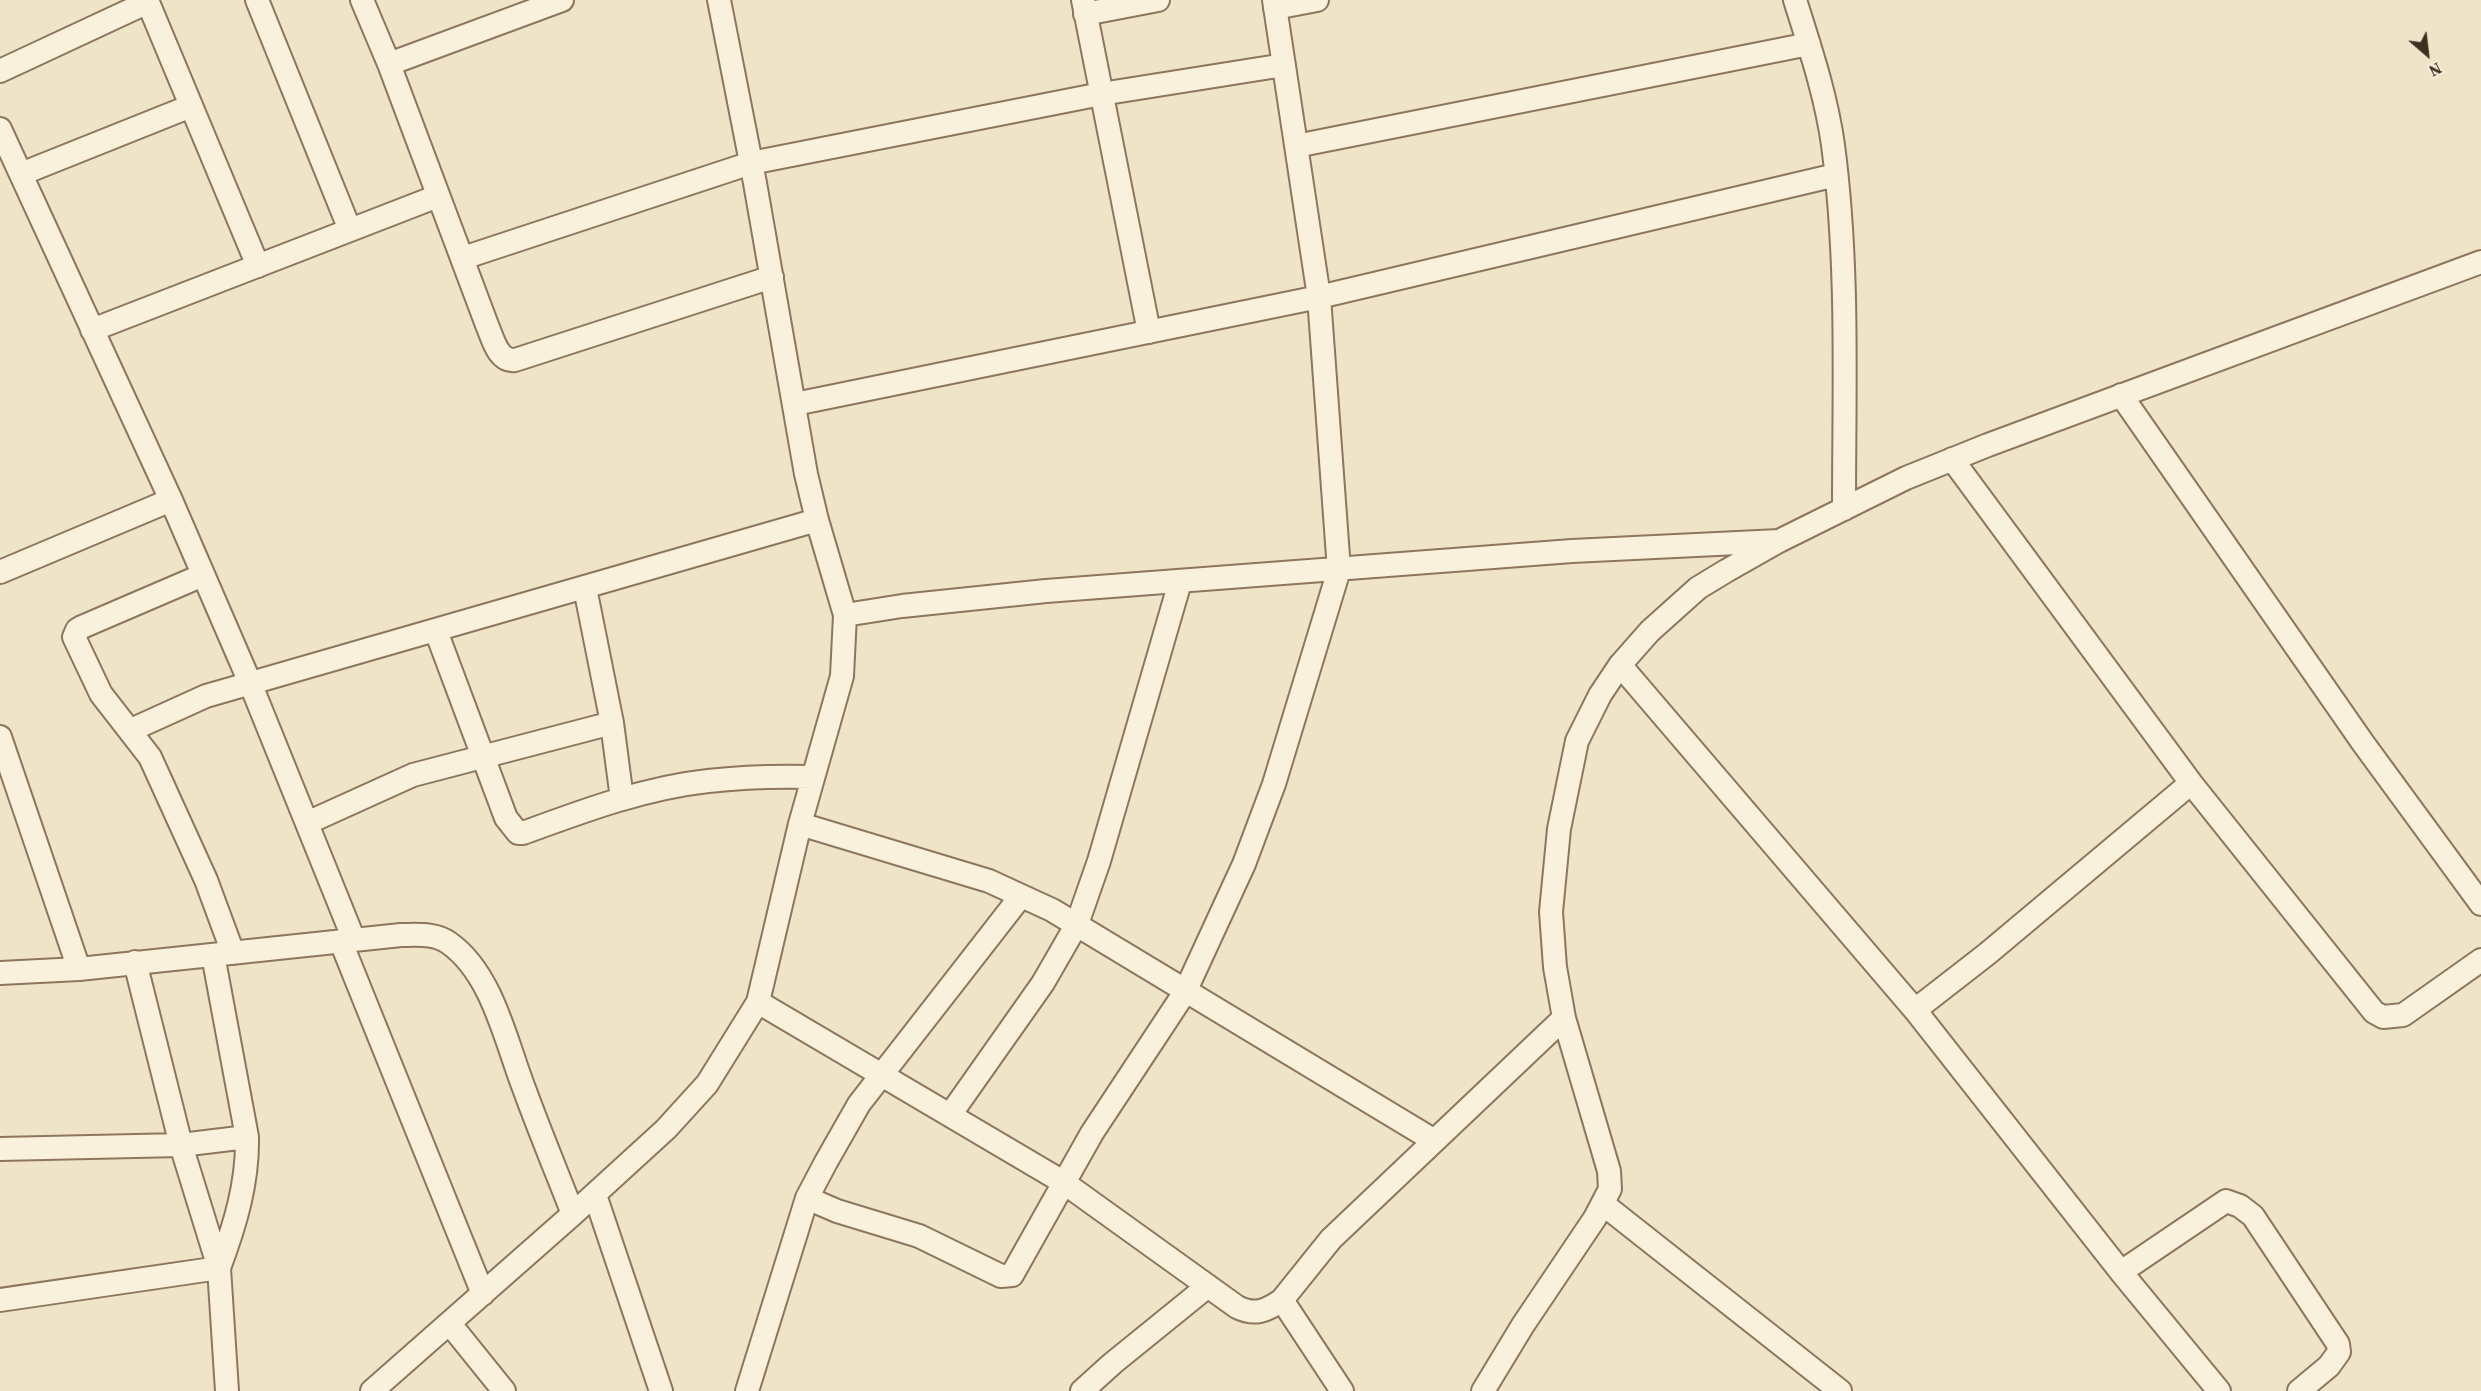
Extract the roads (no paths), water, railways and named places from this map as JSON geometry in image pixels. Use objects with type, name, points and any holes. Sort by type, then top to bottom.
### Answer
[{"type":"street","points":[[257,0],[350,230]]},
{"type":"street","points":[[362,0],[389,64],[494,341],[503,358],[508,361],[568,344],[772,277]]},
{"type":"street","points":[[389,64],[562,0]]},
{"type":"street","points":[[372,1391],[595,1195],[666,1129],[707,1084],[758,1002],[800,824],[842,676],[845,615],[806,474],[772,277],[719,0]]},
{"type":"street","points":[[1149,332],[1084,7],[1158,0]]},
{"type":"street","points":[[807,1198],[919,1236],[973,1264],[1001,1276],[1009,1276],[1016,1270],[1063,1182],[1098,1123],[1185,992],[1244,864],[1274,784],[1339,570],[1319,297],[1274,4],[1317,0]]},
{"type":"street","points":[[1795,0],[1820,80],[1836,175],[1842,275],[1844,509]]},
{"type":"street","points":[[0,71],[147,1],[258,266]]},
{"type":"street","points":[[1296,146],[1809,44]]},
{"type":"street","points":[[463,258],[751,163],[1101,94],[1284,65]]},
{"type":"street","points":[[21,174],[191,106]]},
{"type":"street","points":[[0,129],[171,500],[251,685],[307,823],[348,941],[483,1294]]},
{"type":"street","points":[[795,404],[1319,297],[1836,175]]},
{"type":"street","points":[[92,330],[438,196]]},
{"type":"street","points":[[1483,1391],[1523,1325],[1603,1204],[1610,1188],[1609,1171],[1564,1018],[1555,967],[1551,912],[1559,829],[1577,741],[1600,695],[1620,665],[1650,631],[1698,588],[1779,541],[1906,478],[2121,395],[2481,262]]},
{"type":"street","points":[[2121,395],[2363,743],[2481,904]]},
{"type":"street","points":[[1952,459],[2191,783],[2349,984],[2374,1012],[2383,1017],[2403,1015],[2481,960]]},
{"type":"street","points":[[0,572],[171,500]]},
{"type":"street","points":[[131,730],[206,696],[251,685],[817,520]]},
{"type":"street","points":[[845,615],[902,606],[1046,591],[1572,551],[1779,541]]},
{"type":"street","points":[[202,575],[82,627],[74,634],[75,642],[101,694],[150,757],[177,813],[206,880],[223,954],[247,1137],[244,1186],[219,1268]]},
{"type":"street","points":[[950,1115],[1043,984],[1077,924],[1099,861],[1180,582]]},
{"type":"street","points":[[585,588],[612,723],[622,799]]},
{"type":"street","points":[[436,631],[506,818],[518,833],[622,799],[706,781],[766,776],[813,777]]},
{"type":"street","points":[[1620,665],[1915,1010],[2121,1272],[2219,1391]]},
{"type":"street","points":[[307,823],[402,779],[612,723]]},
{"type":"street","points":[[0,737],[79,969]]},
{"type":"street","points":[[1915,1010],[1987,954],[2191,783]]},
{"type":"street","points":[[800,824],[988,881],[1021,896],[1077,924],[1185,992],[1433,1140]]},
{"type":"street","points":[[747,1391],[807,1198],[859,1104],[1021,896]]},
{"type":"street","points":[[0,974],[79,969],[401,935],[432,935],[448,942],[478,972],[490,995],[573,1214]]},
{"type":"street","points":[[135,962],[181,1145],[219,1268],[227,1391]]},
{"type":"street","points":[[758,1002],[1063,1182],[1248,1312],[1262,1312],[1282,1300],[1331,1239],[1564,1018]]},
{"type":"street","points":[[0,1149],[181,1145],[247,1137]]},
{"type":"street","points":[[595,1195],[661,1391]]},
{"type":"street","points":[[2121,1272],[2222,1203],[2230,1201],[2240,1206],[2253,1216],[2338,1344],[2339,1352],[2329,1366],[2298,1391]]},
{"type":"street","points":[[1603,1204],[1840,1391]]},
{"type":"street","points":[[0,1300],[219,1268]]},
{"type":"street","points":[[1082,1391],[1208,1286]]},
{"type":"street","points":[[1282,1300],[1340,1390]]},
{"type":"street","points":[[450,1324],[504,1391]]}]
